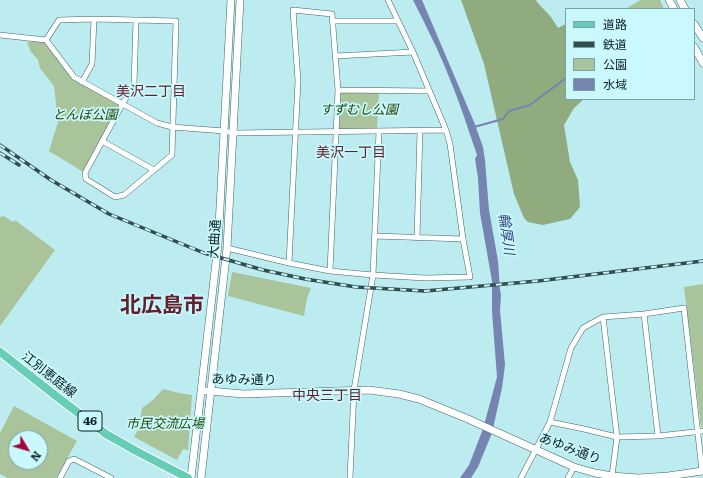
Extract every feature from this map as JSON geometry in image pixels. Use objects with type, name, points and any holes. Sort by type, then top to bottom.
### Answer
[{"type":"main road","name":"大曲通","points":[[192,478],[218,245],[231,0]]},
{"type":"main road","name":"大曲通","points":[[200,478],[227,248],[240,0]]},
{"type":"main road","points":[[695,26],[703,38]]},
{"type":"main road","points":[[695,48],[703,63]]},
{"type":"main road","name":"江別恵庭線","points":[[0,352],[106,434],[188,478]]},
{"type":"main road","name":"あゆみ通り","points":[[202,391],[243,394],[370,390],[399,394],[419,399],[574,467],[595,473],[638,478],[668,476],[703,471]]},
{"type":"street","points":[[227,248],[330,271],[425,278],[470,276],[463,239],[450,144],[446,130],[413,52],[388,0]]},
{"type":"street","points":[[289,263],[298,81],[293,10],[332,14],[333,21],[338,90],[330,271]]},
{"type":"street","points":[[82,82],[92,64],[94,19]]},
{"type":"street","points":[[46,40],[59,20],[94,19],[136,20],[176,21],[172,155],[124,195],[115,197],[86,179],[85,173],[134,85],[136,20]]},
{"type":"street","points":[[333,21],[398,22]]},
{"type":"street","points":[[0,35],[46,40],[74,77],[157,123],[172,127],[234,133],[446,130]]},
{"type":"street","points":[[336,56],[413,52]]},
{"type":"street","points":[[338,90],[429,91]]},
{"type":"street","points":[[350,478],[354,390],[373,275],[379,131]]},
{"type":"street","points":[[417,238],[420,131]]},
{"type":"street","points":[[102,141],[154,170]]},
{"type":"street","points":[[375,236],[463,239]]},
{"type":"street","points":[[521,478],[550,422],[571,348],[583,328],[603,317],[644,314],[684,308],[700,431],[703,471]]},
{"type":"street","points":[[644,314],[658,436]]},
{"type":"street","points":[[603,317],[617,437],[612,476]]},
{"type":"street","points":[[550,422],[617,437],[658,436],[700,431]]},
{"type":"street","points":[[60,478],[69,461],[74,459],[111,478]]},
{"type":"street","points":[[568,478],[574,467]]},
{"type":"green space","points":[[461,0],[536,0],[551,17],[558,28],[565,24],[565,100],[583,100],[574,108],[564,125],[570,162],[578,180],[580,207],[570,219],[543,225],[528,222],[524,218],[514,194],[484,64]]},
{"type":"green space","points":[[641,0],[660,0],[664,8],[627,8]]},
{"type":"green space","name":"とんぼ公園","points":[[46,40],[74,77],[123,103],[85,173],[49,151],[58,122],[54,86],[40,68],[38,60],[31,52],[27,42]]},
{"type":"green space","name":"すずむし公園","points":[[341,92],[379,92],[377,128],[339,129]]},
{"type":"green space","points":[[4,216],[13,222],[15,220],[55,250],[0,326],[0,217]]},
{"type":"green space","points":[[232,272],[311,288],[307,298],[304,316],[228,296]]},
{"type":"green space","points":[[703,284],[703,428],[701,426],[684,287]]},
{"type":"green space","name":"市民交流広場","points":[[163,389],[192,395],[188,450],[183,449],[177,460],[134,437],[139,428],[142,408],[153,400]]},
{"type":"green space","points":[[14,406],[77,441],[56,478],[8,478],[0,474],[0,433]]},
{"type":"water","points":[[413,0],[422,0],[474,122],[483,147],[489,210],[498,261],[501,295],[500,310],[505,365],[502,388],[492,433],[478,467],[471,478],[460,478],[469,465],[483,429],[497,377],[492,311],[492,281],[480,213],[478,178],[475,159],[477,155],[445,67]]},
{"type":"waterway","points":[[474,127],[503,119],[509,111],[530,105],[565,79]]},
{"type":"railway","points":[[0,145],[51,180],[109,214],[204,253],[263,270],[305,279],[356,287],[425,291],[538,281],[703,261]]},
{"type":"railway","points":[[0,153],[19,165]]},
{"type":"district","name":"美沢二丁目","points":[[151,92]]},
{"type":"district","name":"美沢一丁目","points":[[351,153]]},
{"type":"district","name":"北広島市","points":[[162,306]]},
{"type":"district","name":"中央三丁目","points":[[327,396]]},
{"type":"water label","name":"輪厚川","points":[[506,234]]}]
